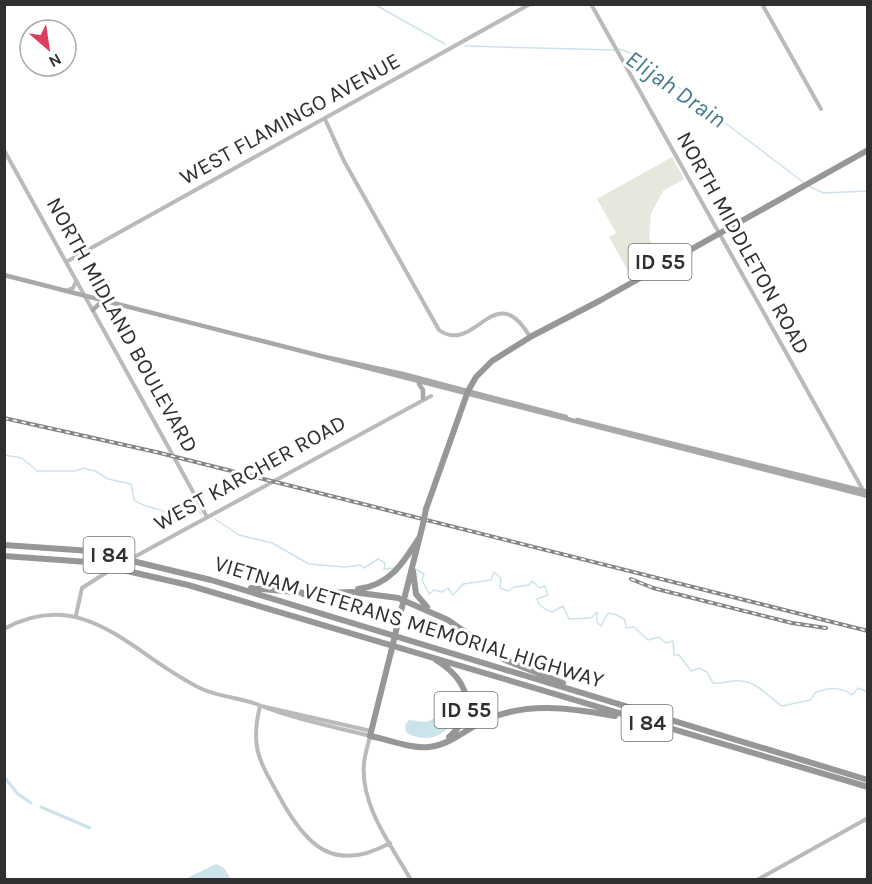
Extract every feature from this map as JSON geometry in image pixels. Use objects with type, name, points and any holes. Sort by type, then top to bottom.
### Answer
[{"type":"highway","name":"ID 55","points":[[596,301],[604,294],[867,150]]},
{"type":"highway","name":"ID 55","points":[[427,655],[450,669],[463,685],[466,707],[456,730],[442,741],[427,745],[371,733],[413,564],[413,554],[426,509],[467,393],[486,366],[530,337],[717,232]]},
{"type":"highway","name":"VIETNAM VETERANS MEMORIAL HIGHWAY","points":[[4,545],[91,551],[211,580],[867,780]]},
{"type":"highway","name":"ID 55","points":[[211,580],[269,591],[303,594],[364,589],[384,581],[413,554]]},
{"type":"highway","name":"VIETNAM VETERANS MEMORIAL HIGHWAY","points":[[4,556],[88,562],[188,585],[427,655]]},
{"type":"highway","points":[[413,564],[414,587],[419,599],[472,638]]},
{"type":"highway","points":[[303,594],[370,593],[404,601],[434,612],[505,660],[606,700]]},
{"type":"highway","name":"I 84","points":[[427,655],[867,787]]},
{"type":"highway","points":[[371,733],[428,747],[442,744],[500,715],[543,707],[649,723]]},
{"type":"main road","points":[[4,275],[416,382],[467,393]]},
{"type":"main road","points":[[93,310],[98,303],[103,301]]},
{"type":"main road","points":[[316,355],[320,354],[866,494]]},
{"type":"main road","points":[[416,382],[422,386],[423,398]]},
{"type":"main road","points":[[545,413],[728,456],[866,494]]},
{"type":"street","name":"WEST FLAMINGO AVENUE","points":[[66,262],[530,4]]},
{"type":"street","name":"NORTH MIDDLETON ROAD","points":[[591,4],[866,494]]},
{"type":"street","points":[[762,4],[821,109]]},
{"type":"street","points":[[326,118],[344,161],[439,330],[447,335],[459,335],[495,315],[507,313],[517,318],[530,337]]},
{"type":"street","name":"NORTH MIDLAND BOULEVARD","points":[[4,150],[207,517]]},
{"type":"street","points":[[65,291],[74,286],[76,280]]},
{"type":"street","name":"WEST KARCHER ROAD","points":[[76,615],[82,588],[104,574],[423,398],[431,396]]},
{"type":"street","points":[[4,629],[23,618],[42,614],[76,615],[104,628],[201,688],[302,718],[371,733]]},
{"type":"street","points":[[260,706],[322,719],[371,733]]},
{"type":"street","points":[[260,706],[255,728],[256,752],[299,831],[327,851],[347,856],[370,854],[390,843]]},
{"type":"street","points":[[302,718],[322,719]]},
{"type":"street","points":[[371,733],[364,764],[366,789],[371,808],[411,879]]},
{"type":"street","points":[[757,879],[867,818]]},
{"type":"shaded area","points":[[672,157],[684,179],[663,191],[651,214],[649,238],[660,259],[631,276],[609,237],[616,233],[597,199]]},
{"type":"water","points":[[443,715],[450,726],[441,734],[424,738],[406,732],[405,725],[409,720],[426,722]]},
{"type":"water","points":[[216,864],[224,868],[231,879],[185,879]]},
{"type":"waterway","name":"Elijah Drain","points":[[374,4],[445,44]]},
{"type":"waterway","name":"Elijah Drain","points":[[465,46],[614,50]]},
{"type":"waterway","name":"Elijah Drain","points":[[619,49],[636,55],[803,182]]},
{"type":"waterway","name":"Elijah Drain","points":[[810,187],[824,193],[868,191]]},
{"type":"waterway","points":[[4,455],[22,458],[37,471],[75,471],[83,468],[95,471],[108,479],[131,484],[134,500],[141,504],[165,512],[189,507],[201,514]]},
{"type":"waterway","points":[[215,519],[239,535],[272,543],[309,564],[345,567],[361,565],[364,568],[378,559],[385,563],[384,569],[394,568]]},
{"type":"waterway","points":[[414,568],[424,574],[422,580],[429,594],[434,590],[442,592],[448,588],[453,595],[463,584],[491,580],[494,572],[501,578],[500,588],[508,591],[514,587],[529,585],[532,581],[540,588],[545,586],[548,595],[537,599],[547,610],[552,612],[563,606],[569,619],[591,618],[597,612],[597,622],[601,626],[608,613],[617,615],[625,620],[626,628],[634,627],[648,640],[659,637],[666,643],[673,641],[674,655],[679,655],[691,671],[699,668],[707,672],[713,683],[737,681],[753,684],[782,706],[810,700],[816,692],[826,690],[839,689],[852,695],[858,688],[868,692]]},
{"type":"waterway","points":[[4,777],[18,794],[31,803]]},
{"type":"waterway","points":[[41,807],[90,828]]},
{"type":"railway","points":[[4,418],[156,452],[868,631]]},
{"type":"railway","points":[[631,579],[653,588],[792,623],[826,628]]}]
